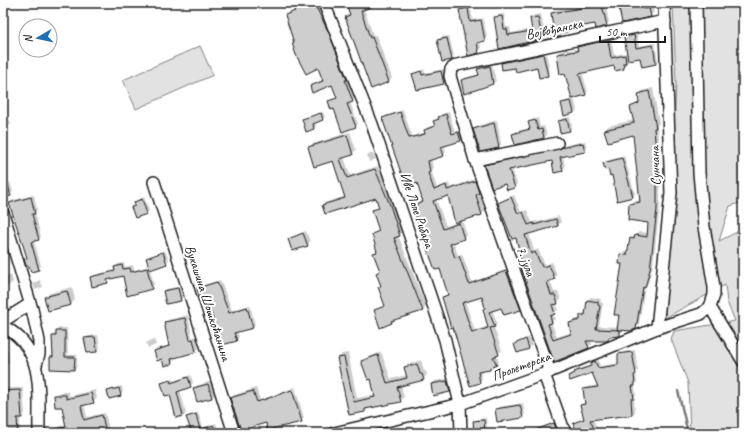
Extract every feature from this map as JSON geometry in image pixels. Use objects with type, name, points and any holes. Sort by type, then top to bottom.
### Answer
[{"type":"street","name":"Иве Лоле Рибара","points":[[324,3],[372,124],[440,325],[460,404],[461,433]]},
{"type":"street","name":"Сунчана","points":[[657,328],[671,193],[664,3]]},
{"type":"street","points":[[696,3],[699,173],[704,227],[714,287],[714,295],[710,307],[743,361]]},
{"type":"street","name":"Војвођанска","points":[[451,69],[457,65],[665,21]]},
{"type":"street","name":"7. јула","points":[[451,69],[450,76],[474,160],[547,373],[565,433]]},
{"type":"street","points":[[474,160],[557,143]]},
{"type":"street","name":"Вукашина Шошкоћанина","points":[[154,182],[234,433]]},
{"type":"street","points":[[3,213],[30,304],[39,341],[39,354],[36,365],[39,433]]},
{"type":"street","points":[[3,321],[30,304]]},
{"type":"street","name":"Пролетерска","points":[[334,433],[367,429],[460,404],[547,373],[657,328],[701,314],[710,307]]},
{"type":"street","points":[[3,326],[14,333],[28,348],[36,365]]},
{"type":"shaded area","points":[[673,3],[743,3],[743,202],[730,206],[719,241],[743,229],[743,433],[690,433],[688,383],[671,339],[674,331],[735,321],[727,302],[725,285],[665,318],[676,84]]},
{"type":"shaded area","points":[[200,46],[213,75],[136,109],[123,80]]},
{"type":"building","points":[[296,3],[314,3],[329,33],[347,80],[345,80],[353,102],[347,104],[356,127],[342,132],[334,109],[331,110],[328,101],[337,98],[332,85],[312,93],[310,86],[323,81],[318,68],[306,74],[296,55],[292,43],[294,43],[285,15],[295,11],[293,9],[298,7]]},
{"type":"building","points":[[346,3],[380,3],[361,11],[370,38],[372,37],[389,82],[371,89],[345,17],[350,15]]},
{"type":"building","points":[[633,3],[643,3],[644,9],[649,8],[651,17],[622,23],[619,8],[633,6]]},
{"type":"building","points":[[602,5],[607,26],[596,29],[595,24],[567,29],[567,32],[554,34],[551,13]]},
{"type":"building","points":[[468,8],[470,22],[481,20],[485,41],[477,43],[479,53],[468,56],[459,10]]},
{"type":"building","points":[[502,16],[504,29],[507,29],[508,35],[532,31],[530,18],[538,17],[542,39],[499,49],[494,17]]},
{"type":"building","points":[[634,35],[636,48],[653,45],[656,64],[642,67],[640,58],[628,60],[624,37]]},
{"type":"building","points":[[447,38],[452,60],[442,62],[437,40]]},
{"type":"building","points":[[608,40],[611,58],[625,55],[626,63],[623,63],[624,69],[615,71],[614,66],[579,74],[586,95],[572,99],[565,74],[560,75],[557,54],[578,51],[577,47]]},
{"type":"building","points":[[543,54],[548,76],[539,78],[537,67],[516,72],[515,68],[502,70],[501,63]]},
{"type":"building","points":[[490,66],[493,84],[464,94],[461,80],[479,75],[477,69]]},
{"type":"building","points":[[421,71],[422,75],[441,71],[444,84],[417,90],[412,74]]},
{"type":"building","points":[[649,91],[656,128],[654,128],[657,166],[657,209],[650,269],[645,288],[643,287],[636,329],[631,331],[620,330],[620,336],[609,337],[607,341],[586,341],[589,348],[554,362],[518,259],[521,258],[516,238],[512,239],[498,203],[511,197],[518,214],[523,212],[528,225],[534,223],[534,225],[556,219],[558,226],[525,235],[531,254],[535,252],[542,267],[549,265],[555,279],[547,282],[551,295],[555,295],[558,304],[552,305],[555,314],[550,316],[552,323],[548,324],[553,340],[571,334],[569,323],[580,320],[580,315],[585,315],[587,300],[598,302],[598,305],[600,306],[596,329],[617,330],[619,315],[614,315],[622,264],[619,264],[620,254],[627,255],[630,238],[634,239],[635,235],[647,237],[648,223],[628,220],[629,204],[640,202],[633,135],[608,142],[604,130],[634,123],[630,107],[639,103],[638,94]]},
{"type":"building","points":[[571,101],[574,113],[564,116],[561,103]]},
{"type":"building","points":[[400,112],[409,138],[425,134],[424,130],[435,126],[433,121],[446,114],[452,134],[458,132],[461,141],[441,147],[444,156],[428,161],[430,172],[428,173],[434,190],[446,185],[447,190],[475,181],[479,193],[476,195],[482,215],[455,223],[448,196],[433,201],[443,229],[459,223],[464,239],[450,244],[455,258],[459,256],[469,284],[506,271],[521,310],[504,315],[501,308],[489,312],[495,327],[490,328],[499,355],[493,357],[497,365],[490,368],[490,370],[478,372],[480,383],[470,386],[453,327],[451,328],[442,297],[448,295],[440,269],[435,270],[412,206],[423,202],[417,183],[406,187],[382,118]],"holes":[[[482,297],[485,308],[483,309],[488,328],[472,333],[462,303]]]},
{"type":"building","points":[[321,113],[323,120],[313,124],[314,129],[306,132],[302,119]]},
{"type":"building","points":[[567,119],[570,131],[560,133],[558,121]]},
{"type":"building","points":[[535,120],[538,130],[542,129],[544,138],[515,145],[512,134],[530,129],[528,122]]},
{"type":"building","points":[[494,123],[499,148],[480,152],[473,129]]},
{"type":"building","points":[[347,135],[353,155],[340,159],[347,178],[375,169],[390,205],[400,236],[394,238],[423,311],[391,321],[392,323],[380,328],[374,310],[385,306],[378,287],[381,286],[376,273],[380,271],[373,253],[377,252],[372,234],[379,231],[372,210],[379,208],[376,198],[325,214],[322,205],[345,198],[333,161],[314,167],[308,147]]},
{"type":"building","points":[[583,143],[585,152],[560,157],[563,171],[554,173],[552,161],[509,170],[515,188],[507,190],[505,184],[492,188],[484,165]]},
{"type":"building","points":[[622,158],[633,197],[617,201],[612,175],[610,176],[608,169],[605,170],[603,163]]},
{"type":"building","points":[[3,176],[5,176],[11,196],[4,198]]},
{"type":"building","points":[[31,197],[35,214],[32,214],[39,240],[31,242],[39,270],[31,272],[29,266],[26,266],[24,259],[27,258],[9,203]]},
{"type":"building","points":[[142,199],[147,214],[135,218],[131,207],[135,206],[134,202]]},
{"type":"building","points":[[303,233],[308,246],[292,251],[288,239]]},
{"type":"building","points":[[163,252],[167,264],[150,270],[146,258]]},
{"type":"building","points":[[122,265],[123,269],[130,268],[131,272],[147,268],[152,289],[127,296],[123,276],[107,280],[108,283],[92,287],[90,277],[115,271],[114,267]]},
{"type":"building","points":[[217,282],[229,313],[247,307],[253,328],[234,333],[237,341],[222,345],[207,301],[201,303],[197,288]]},
{"type":"building","points":[[178,288],[181,301],[166,304],[163,291]]},
{"type":"building","points":[[67,291],[71,305],[48,311],[44,297]]},
{"type":"building","points":[[185,318],[190,340],[193,339],[196,352],[171,359],[172,364],[164,366],[162,359],[157,361],[154,351],[169,346],[164,322]]},
{"type":"building","points":[[56,331],[65,331],[65,357],[75,357],[74,370],[50,369],[50,357],[53,357],[52,336],[56,336]]},
{"type":"building","points":[[95,337],[97,352],[87,353],[84,338]]},
{"type":"building","points":[[526,339],[529,349],[517,353],[514,344]]},
{"type":"building","points":[[632,352],[636,374],[634,375],[635,386],[632,386],[634,399],[631,399],[632,415],[590,420],[596,433],[577,433],[573,423],[584,419],[580,405],[585,404],[583,389],[598,387],[592,373],[570,381],[568,376],[575,373],[574,372],[591,366],[591,363],[595,361],[598,368],[618,365],[618,354]]},
{"type":"building","points":[[378,355],[387,383],[407,378],[404,367],[417,364],[420,374],[422,374],[424,380],[397,387],[401,402],[365,409],[365,412],[349,415],[337,358],[344,357],[354,402],[375,397],[371,379],[368,380],[361,361]]},
{"type":"building","points":[[188,377],[191,387],[177,392],[183,416],[176,418],[170,395],[165,396],[161,383],[170,380],[171,383]]},
{"type":"building","points":[[447,381],[450,392],[433,396],[431,384]]},
{"type":"building","points":[[208,384],[212,398],[197,402],[193,388]]},
{"type":"building","points":[[119,388],[121,396],[109,399],[107,391]]},
{"type":"building","points":[[20,390],[22,418],[17,418],[18,433],[3,433],[3,391]]},
{"type":"building","points":[[292,390],[302,422],[267,430],[266,423],[252,427],[254,433],[242,433],[230,398],[253,391],[257,402]]},
{"type":"building","points":[[91,393],[94,403],[81,406],[84,420],[102,415],[106,433],[52,433],[52,430],[66,427],[62,407],[55,407],[54,395],[66,395],[66,399]]},
{"type":"building","points":[[520,405],[523,418],[497,422],[495,409]]},
{"type":"building","points":[[196,414],[200,430],[213,425],[216,433],[192,433],[186,417]]},
{"type":"building","points":[[484,420],[485,433],[474,433],[473,421]]},
{"type":"building","points":[[554,423],[558,433],[530,433],[530,432]]},
{"type":"waterway","points":[[678,391],[688,433]]}]
